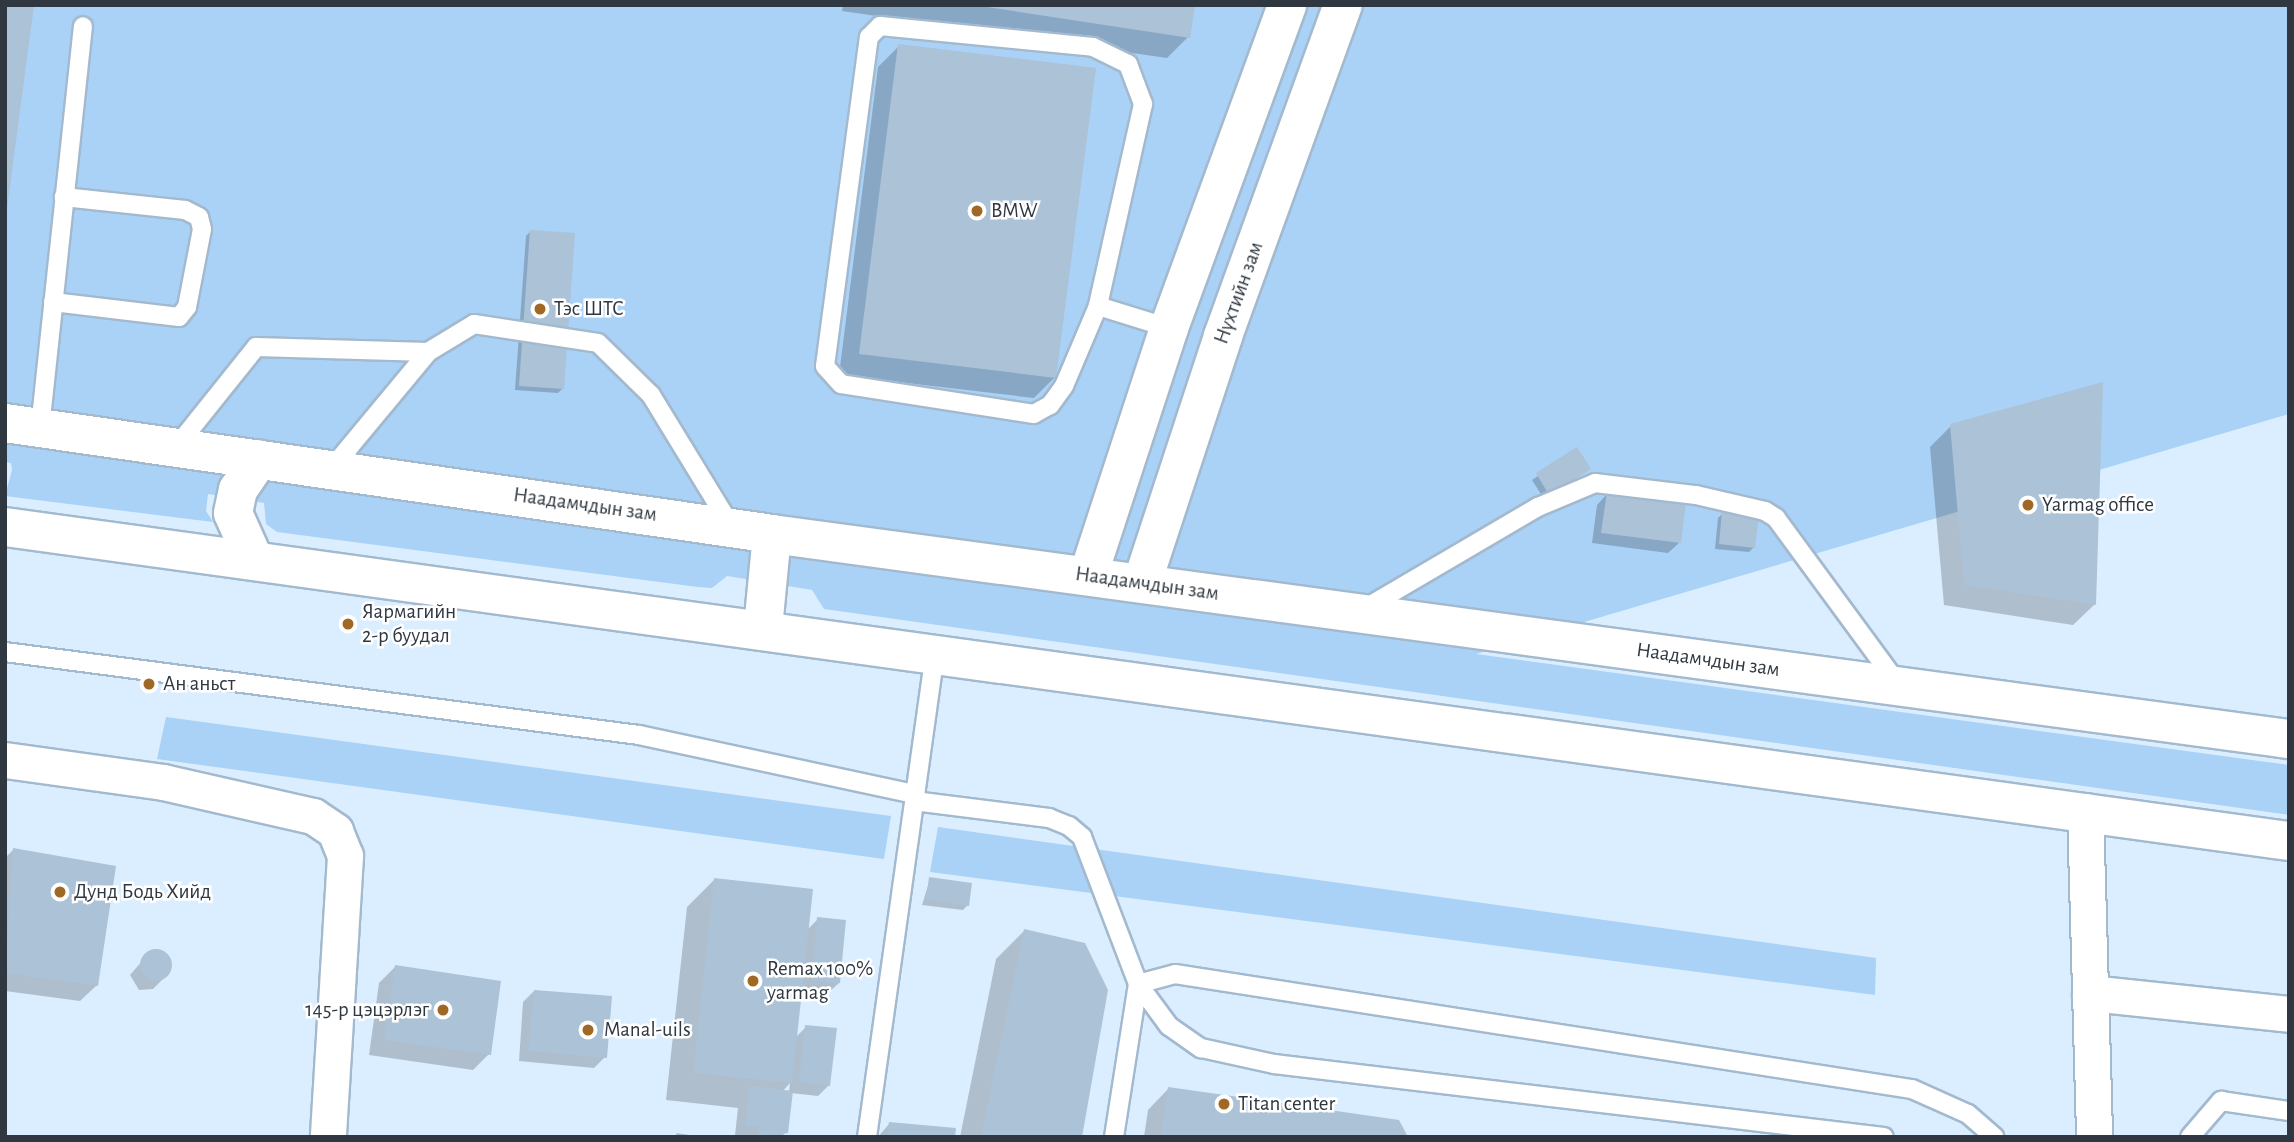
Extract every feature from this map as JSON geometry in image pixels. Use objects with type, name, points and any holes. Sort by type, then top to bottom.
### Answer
[{"type":"main road","points":[[1088,576],[1169,328],[1287,5]]},
{"type":"main road","name":"Нүхтийн зам","points":[[1142,583],[1223,336],[1343,5]]},
{"type":"main road","name":"Наадамчдын зам","points":[[23,425],[772,534],[2289,739]]},
{"type":"main road","points":[[254,560],[233,513],[238,491],[259,459]]},
{"type":"main road","points":[[5,527],[763,628],[2289,841]]},
{"type":"main road","points":[[763,628],[772,534]]},
{"type":"street","points":[[5,760],[163,782],[313,816],[335,831],[345,856],[328,1137]]},
{"type":"street","points":[[2085,811],[2095,1137]]},
{"type":"street","points":[[2090,993],[2289,1014]]},
{"type":"lane","points":[[23,425],[53,302],[83,26]]},
{"type":"lane","points":[[880,26],[1093,47],[1128,64],[1143,104],[1098,306],[1064,386],[1050,405],[1034,414],[841,384],[825,366],[869,37],[880,26]]},
{"type":"lane","points":[[53,302],[179,317],[187,307],[202,229],[199,217],[185,210],[64,197]]},
{"type":"lane","points":[[1098,306],[1169,328]]},
{"type":"lane","points":[[331,469],[428,352],[474,324],[598,343],[651,395],[731,526]]},
{"type":"lane","points":[[176,447],[256,347],[428,352]]},
{"type":"lane","points":[[1358,612],[1538,507],[1595,483],[1696,495],[1765,511],[1776,518],[1899,686]]},
{"type":"lane","points":[[5,652],[639,735],[915,797],[1049,818],[1069,826],[1082,837],[1138,984],[1169,1026],[1201,1048],[1274,1064],[1884,1137]]},
{"type":"lane","points":[[867,1137],[935,653]]},
{"type":"lane","points":[[1138,984],[1175,974],[1912,1089],[1968,1114],[1994,1137]]},
{"type":"lane","points":[[1114,1137],[1138,984]]},
{"type":"lane","points":[[2190,1137],[2221,1101],[2289,1111]]},
{"type":"shaded area","points":[[5,5],[2289,5],[2289,414],[1476,654],[2289,765],[2289,815],[824,609],[812,590],[727,576],[712,588],[698,587],[277,532],[266,524],[264,503],[208,494],[206,511],[213,522],[5,496],[12,470],[11,463],[5,462]]},
{"type":"shaded area","points":[[166,717],[891,816],[884,859],[157,759]]},
{"type":"shaded area","points":[[938,827],[1876,958],[1875,995],[930,872]]},
{"type":"building","points":[[5,5],[34,5],[7,209],[5,209]]},
{"type":"building","points":[[974,5],[1195,5],[1190,38]]},
{"type":"building","name":"BMW","points":[[898,44],[1096,68],[1056,378],[859,354]]},
{"type":"building","points":[[530,230],[575,233],[564,389],[519,386]]},
{"type":"building","name":"Yarmag office","points":[[2103,382],[2096,605],[1964,585],[1950,424]]},
{"type":"building","points":[[1577,447],[1591,469],[1549,495],[1536,473]]},
{"type":"building","points":[[1607,492],[1686,503],[1681,543],[1601,533]]},
{"type":"building","points":[[1722,511],[1759,515],[1755,548],[1719,544]]},
{"type":"building","name":"Дунд Бодь Хийд","points":[[13,848],[116,866],[98,986],[5,973]]},
{"type":"building","points":[[929,877],[972,883],[969,906],[926,900]]},
{"type":"building","name":"Remax 100% yarmag","points":[[714,878],[813,889],[792,1083],[693,1073]]},
{"type":"building","points":[[817,917],[846,920],[840,983],[812,981]]},
{"type":"building","points":[[1024,929],[1085,943],[1108,990],[1082,1137],[981,1137]]},
{"type":"building","points":[[156,949],[167,954],[172,965],[167,976],[156,981],[145,976],[140,965],[145,954]]},
{"type":"building","name":"145-р цэцэрлэг","points":[[395,965],[501,981],[491,1055],[384,1040]]},
{"type":"building","points":[[534,990],[612,996],[607,1058],[528,1051]]},
{"type":"building","points":[[805,1025],[837,1028],[830,1086],[799,1082]]},
{"type":"building","points":[[749,1086],[793,1091],[788,1133],[758,1137],[759,1127],[745,1125]]},
{"type":"building","name":"Titan center","points":[[1168,1087],[1399,1120],[1408,1137],[1161,1137]]},
{"type":"building","points":[[889,1122],[956,1128],[955,1137],[887,1137]]},
{"type":"place","name":"BMW","points":[[977,211]]},
{"type":"place","name":"Тэс ШТС","points":[[540,309]]},
{"type":"place","name":"Yarmag office","points":[[2028,505]]},
{"type":"place","name":"Яармагийн 2-р буудал","points":[[348,624]]},
{"type":"place","name":"Ан аньст","points":[[149,684]]},
{"type":"place","name":"Дунд Бодь Хийд","points":[[60,892]]},
{"type":"place","name":"Remax 100% yarmag","points":[[753,981]]},
{"type":"place","name":"145-р цэцэрлэг","points":[[443,1010]]},
{"type":"place","name":"Manal-uils","points":[[588,1030]]},
{"type":"place","name":"Titan center","points":[[1224,1104]]}]
